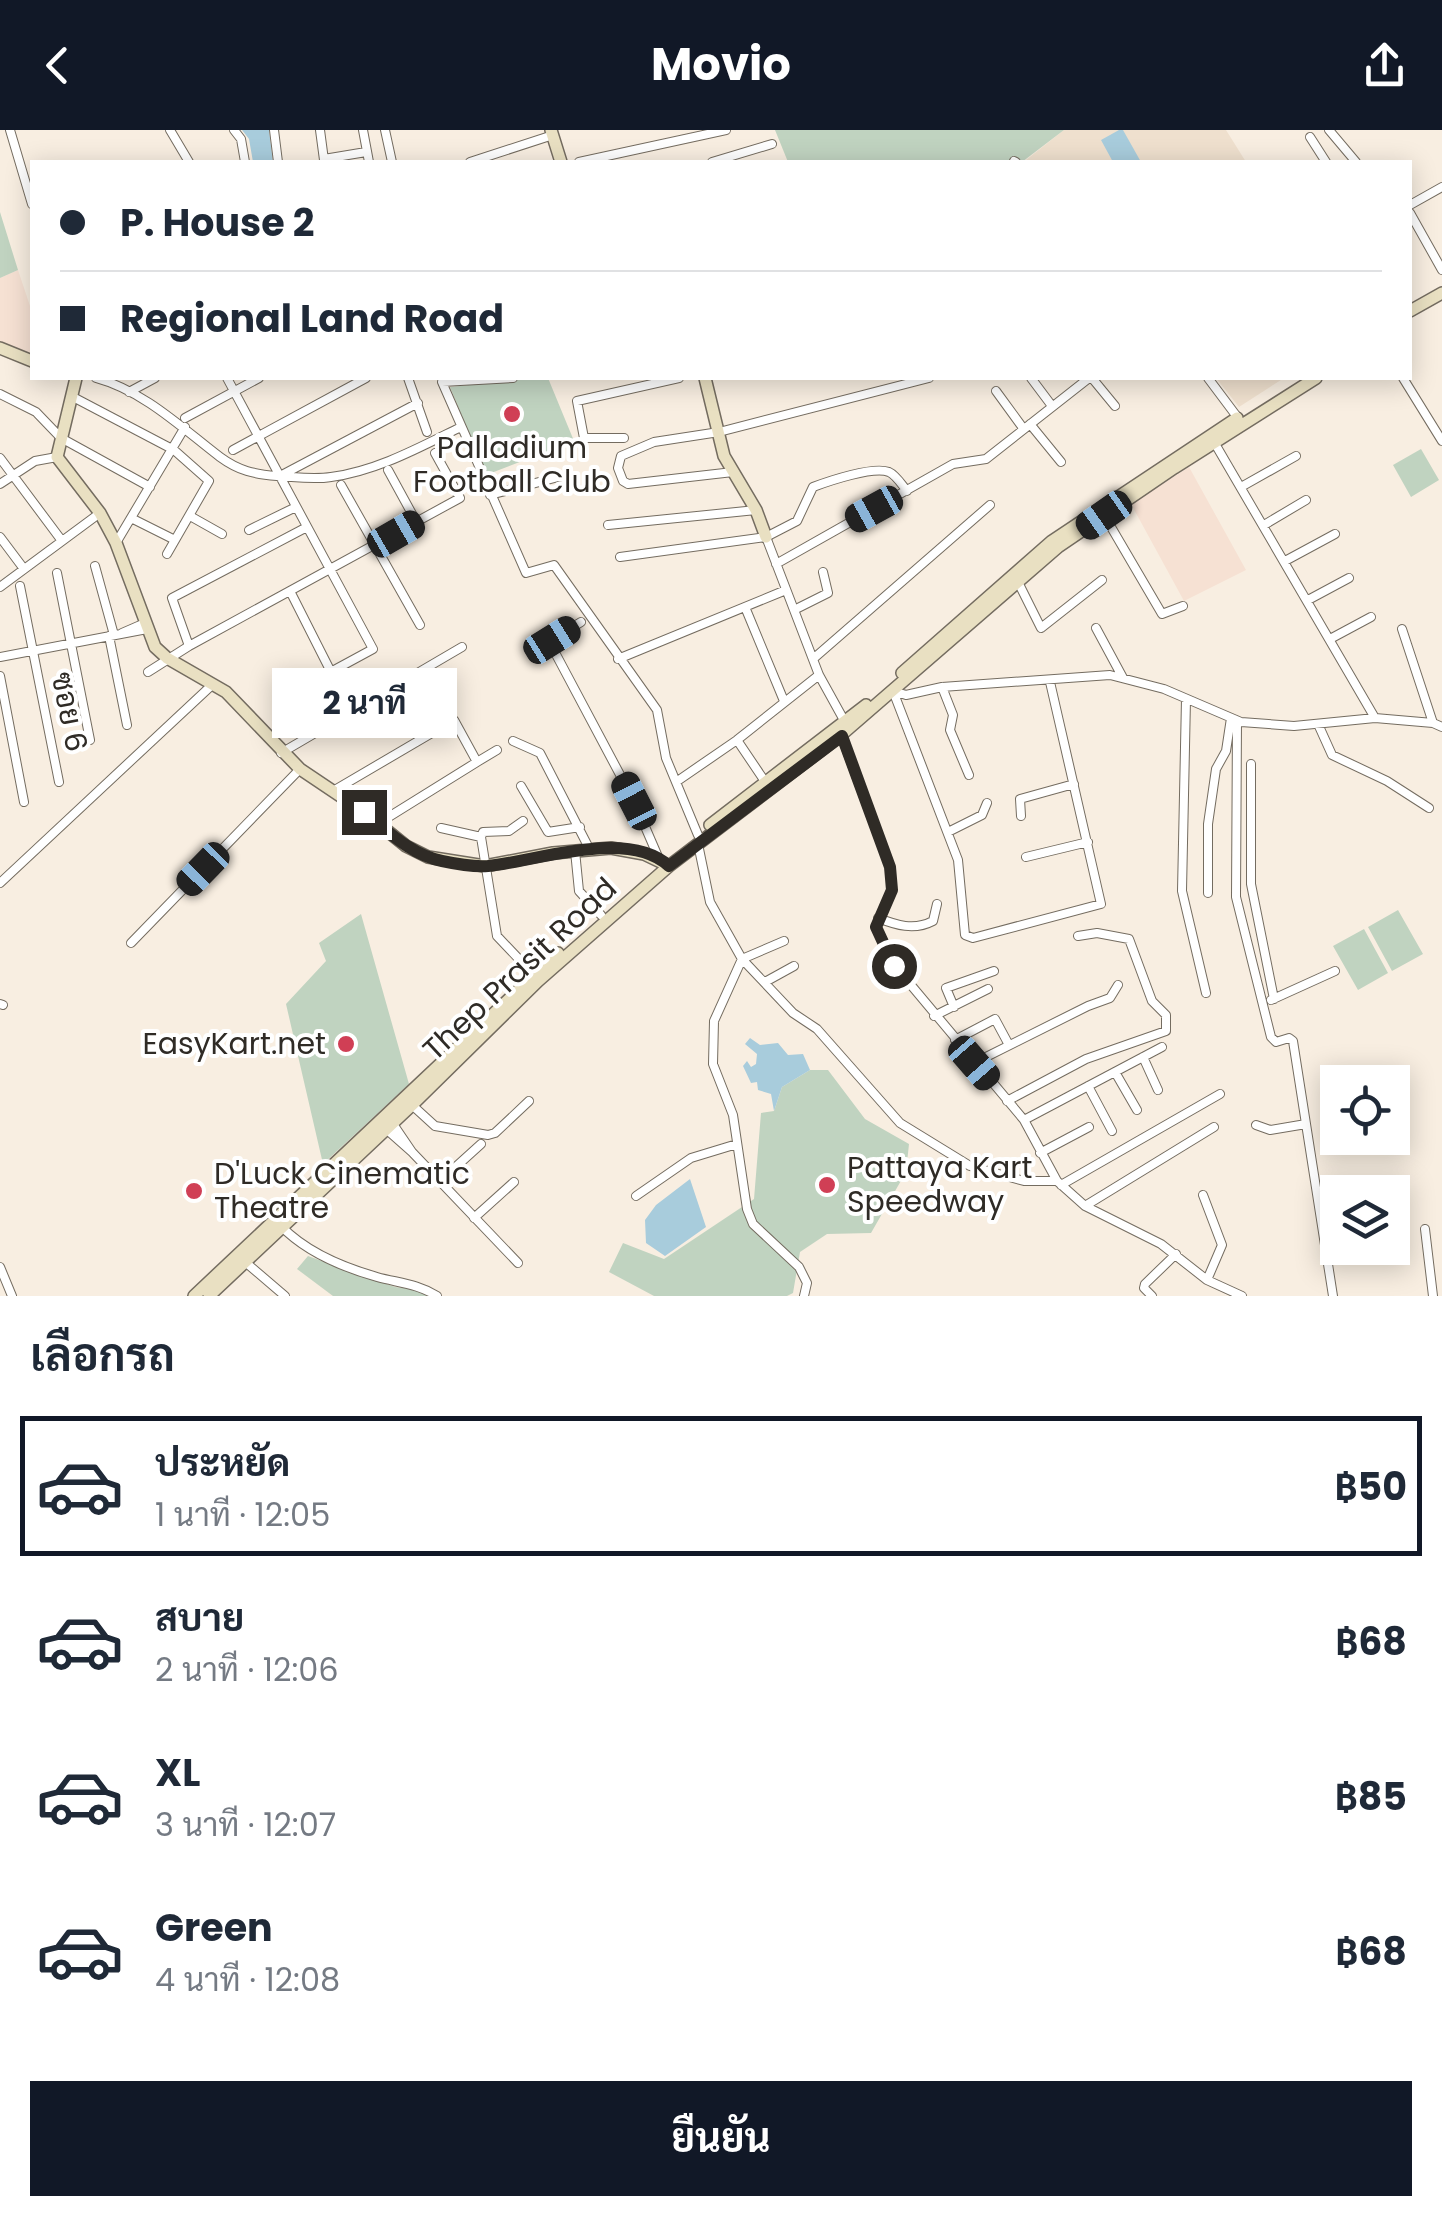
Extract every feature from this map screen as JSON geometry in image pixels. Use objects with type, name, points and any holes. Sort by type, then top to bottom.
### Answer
[{"type":"main road","points":[[552,132],[560,160]]},
{"type":"main road","points":[[1412,311],[1442,293]]},
{"type":"main road","points":[[1412,319],[1442,301]]},
{"type":"main road","points":[[0,348],[30,360]]},
{"type":"main road","points":[[76,380],[56,456],[100,513],[116,543],[155,647],[226,692],[300,769],[406,846],[428,857],[485,866],[611,848],[664,862]]},
{"type":"main road","points":[[706,380],[724,456],[756,510],[766,536]]},
{"type":"main road","name":"Thep Prasit Road","points":[[698,839],[766,783],[843,729],[1052,542],[1299,380]]},
{"type":"main road","name":"Thep Prasit Road","points":[[194,1296],[534,975],[664,862],[893,692],[1058,547],[1313,380]]},
{"type":"main road","name":"Thep Prasit Road","points":[[208,1296],[412,1106],[664,862]]},
{"type":"street","points":[[10,130],[30,197]]},
{"type":"street","points":[[170,130],[187,160]]},
{"type":"street","points":[[234,130],[241,138],[246,160]]},
{"type":"street","points":[[274,130],[278,160]]},
{"type":"street","points":[[320,130],[324,160]]},
{"type":"street","points":[[363,130],[368,160]]},
{"type":"street","points":[[385,130],[392,160]]},
{"type":"street","points":[[587,160],[726,130]]},
{"type":"street","points":[[1329,130],[1354,160]]},
{"type":"street","points":[[475,160],[552,132]]},
{"type":"street","points":[[1310,137],[1325,160]]},
{"type":"street","points":[[719,160],[772,144]]},
{"type":"street","points":[[329,160],[366,152]]},
{"type":"street","points":[[1412,204],[1442,187]]},
{"type":"street","points":[[1412,217],[1442,270]]},
{"type":"street","points":[[104,380],[185,422],[240,471],[303,479],[334,477],[380,465],[462,427]]},
{"type":"street","points":[[128,392],[150,380]]},
{"type":"street","points":[[228,380],[373,649],[290,694]]},
{"type":"street","points":[[116,543],[174,450],[185,422],[256,380]]},
{"type":"street","points":[[233,450],[362,380]]},
{"type":"street","points":[[409,380],[428,432]]},
{"type":"street","points":[[478,380],[442,382],[490,496],[526,573],[554,565],[657,710],[666,758],[698,839],[705,888],[742,959],[793,1012],[818,1029],[900,1123],[970,1166],[1024,1181],[1059,1183],[1220,1094]]},
{"type":"street","points":[[624,438],[584,438],[577,401],[671,380]]},
{"type":"street","points":[[733,472],[628,484],[622,481],[618,468],[622,456],[654,442],[719,432],[921,380]]},
{"type":"street","points":[[1032,380],[1052,406]]},
{"type":"street","points":[[776,564],[953,464],[986,458],[1087,380]]},
{"type":"street","points":[[1092,380],[1115,406]]},
{"type":"street","points":[[1210,380],[1238,418]]},
{"type":"street","points":[[1404,380],[1442,441]]},
{"type":"street","points":[[996,390],[1062,462]]},
{"type":"street","points":[[0,394],[36,412],[62,438],[150,488]]},
{"type":"street","points":[[73,397],[174,450],[209,481],[167,554]]},
{"type":"street","points":[[280,476],[418,403]]},
{"type":"street","points":[[1214,442],[1375,718]]},
{"type":"street","points":[[148,672],[460,498],[436,454]]},
{"type":"street","points":[[0,484],[35,462],[56,456]]},
{"type":"street","points":[[1242,488],[1296,456]]},
{"type":"street","points":[[0,458],[62,541]]},
{"type":"street","points":[[388,470],[417,523]]},
{"type":"street","points":[[620,557],[766,536],[798,521],[816,485],[884,471],[894,475],[907,491]]},
{"type":"street","points":[[490,496],[562,476]]},
{"type":"street","points":[[341,484],[420,624]]},
{"type":"street","points":[[1264,525],[1306,500]]},
{"type":"street","points":[[813,659],[990,505]]},
{"type":"street","points":[[249,530],[296,506]]},
{"type":"street","points":[[608,525],[756,510]]},
{"type":"street","points":[[0,586],[100,513]]},
{"type":"street","points":[[1104,515],[1162,614],[1183,606]]},
{"type":"street","points":[[190,516],[222,534]]},
{"type":"street","points":[[131,518],[174,540]]},
{"type":"street","points":[[189,646],[172,598],[307,526]]},
{"type":"street","points":[[1285,561],[1336,534]]},
{"type":"street","points":[[766,536],[843,729],[890,867],[892,890],[876,927],[894,966],[1024,1120],[1059,1183],[1084,1206],[1176,1254],[1207,1280],[1241,1296]]},
{"type":"street","points":[[1,541],[24,568]]},
{"type":"street","points":[[95,566],[115,634],[127,725]]},
{"type":"street","points":[[794,610],[828,594],[823,572]]},
{"type":"street","points":[[57,574],[90,740]]},
{"type":"street","points":[[1308,600],[1349,578]]},
{"type":"street","points":[[1018,582],[1041,628],[1102,580]]},
{"type":"street","name":"ซอย 6","points":[[20,586],[59,782]]},
{"type":"street","points":[[618,659],[786,590]]},
{"type":"street","points":[[290,591],[331,672]]},
{"type":"street","points":[[745,607],[784,702]]},
{"type":"street","points":[[1330,638],[1372,617]]},
{"type":"street","points":[[581,622],[552,640],[551,646],[664,862]]},
{"type":"street","points":[[0,657],[146,626]]},
{"type":"street","points":[[1096,628],[1123,678]]},
{"type":"street","points":[[893,692],[906,696],[942,686],[1050,682],[1110,675],[1186,698],[1234,719],[1294,726],[1375,718],[1437,725],[1402,628]]},
{"type":"street","points":[[281,753],[462,647]]},
{"type":"street","points":[[676,782],[819,675]]},
{"type":"street","points":[[0,676],[24,802]]},
{"type":"street","points":[[893,692],[958,860],[965,935],[973,938],[1101,904],[1050,682]]},
{"type":"street","points":[[0,883],[210,683]]},
{"type":"street","points":[[942,686],[952,711],[950,730],[969,775]]},
{"type":"street","points":[[1186,698],[1182,890],[1206,993]]},
{"type":"street","points":[[1208,893],[1208,824],[1216,769],[1226,751],[1234,719]]},
{"type":"street","points":[[1234,719],[1236,897],[1274,1040],[1289,1038],[1293,1042],[1334,1296]]},
{"type":"street","points":[[333,791],[454,720],[477,762]]},
{"type":"street","points":[[1318,724],[1332,755],[1387,781],[1429,808]]},
{"type":"street","points":[[737,740],[766,783]]},
{"type":"street","points":[[513,741],[540,752],[590,850]]},
{"type":"street","points":[[379,823],[497,750]]},
{"type":"street","points":[[1251,764],[1251,884],[1274,999]]},
{"type":"street","points":[[131,943],[300,769]]},
{"type":"street","points":[[1022,816],[1022,798],[1074,784]]},
{"type":"street","points":[[521,786],[548,832],[580,827]]},
{"type":"street","points":[[948,832],[982,815],[987,803]]},
{"type":"street","points":[[523,821],[509,832],[483,832],[481,837],[497,936],[534,975]]},
{"type":"street","points":[[440,828],[481,837]]},
{"type":"street","points":[[1026,857],[1088,842]]},
{"type":"street","points":[[574,851],[579,892],[601,916]]},
{"type":"street","points":[[878,918],[907,927],[921,926],[933,921],[937,904]]},
{"type":"street","points":[[1007,1100],[1086,1058],[1166,1031],[1166,1015],[1152,1001],[1129,940],[1097,933],[1078,936]]},
{"type":"street","points":[[784,940],[742,959],[714,1022],[713,1064],[734,1116],[747,1208],[753,1224],[798,1267],[808,1282],[804,1296]]},
{"type":"street","points":[[765,982],[794,966]]},
{"type":"street","points":[[1263,1004],[1335,970]]},
{"type":"street","points":[[954,1006],[946,988],[994,971]]},
{"type":"street","points":[[974,1063],[1110,998],[1118,984]]},
{"type":"street","points":[[934,1016],[988,989]]},
{"type":"street","points":[[955,1040],[994,1019],[1009,1045]]},
{"type":"street","points":[[1024,1120],[1162,1046]]},
{"type":"street","points":[[1143,1057],[1158,1090]]},
{"type":"street","points":[[1115,1072],[1137,1110]]},
{"type":"street","points":[[1088,1086],[1112,1131]]},
{"type":"street","points":[[412,1106],[435,1126],[488,1135],[530,1101]]},
{"type":"street","points":[[1256,1125],[1270,1130],[1306,1124]]},
{"type":"street","points":[[390,1126],[518,1263]]},
{"type":"street","points":[[1040,1152],[1089,1127]]},
{"type":"street","points":[[1084,1206],[1214,1127]]},
{"type":"street","points":[[439,1182],[480,1144]]},
{"type":"street","points":[[636,1196],[692,1158],[737,1144]]},
{"type":"street","points":[[474,1218],[514,1182]]},
{"type":"street","points":[[1203,1195],[1222,1245],[1207,1280]]},
{"type":"street","points":[[282,1226],[301,1246],[374,1276],[421,1286],[437,1296]]},
{"type":"street","points":[[1425,1229],[1433,1296]]},
{"type":"street","points":[[1152,1296],[1145,1284],[1176,1254]]},
{"type":"street","points":[[244,1262],[285,1296]]},
{"type":"street","points":[[0,1268],[12,1296]]},
{"type":"shaded area","points":[[1064,130],[1226,130],[1245,160],[1026,160]]},
{"type":"shaded area","points":[[18,270],[30,306],[30,354],[0,341],[0,278]]},
{"type":"shaded area","points":[[1218,380],[1281,380],[1239,407]]},
{"type":"shaded area","points":[[1189,467],[1246,570],[1184,601],[1131,504]]},
{"type":"green space","points":[[775,130],[1064,130],[1025,160],[787,160]]},
{"type":"green space","points":[[0,212],[18,270],[0,278]]},
{"type":"green space","name":"Palladium Football Club","points":[[549,380],[574,441],[486,475],[450,387]]},
{"type":"green space","points":[[1421,449],[1439,480],[1411,497],[1393,465]]},
{"type":"green space","points":[[1398,910],[1423,954],[1392,971],[1368,927]]},
{"type":"green space","name":"EasyKart.net","points":[[361,914],[409,1084],[323,1164],[286,1004],[326,961],[319,943]]},
{"type":"green space","points":[[1364,929],[1388,973],[1358,990],[1333,946]]},
{"type":"green space","name":"Pattaya Kart Speedway","points":[[810,1070],[828,1070],[865,1119],[909,1144],[906,1172],[871,1233],[827,1234],[800,1252],[793,1293],[787,1296],[654,1296],[609,1272],[623,1243],[664,1259],[754,1199],[761,1113],[774,1111],[782,1087]]},
{"type":"green space","points":[[308,1256],[395,1287],[420,1290],[427,1296],[333,1296],[297,1269]]},
{"type":"water","points":[[242,130],[269,130],[273,160],[253,160],[249,139]]},
{"type":"water","points":[[1123,130],[1140,160],[1112,160],[1101,140]]},
{"type":"water","points":[[750,1038],[760,1045],[778,1043],[788,1055],[803,1054],[810,1070],[782,1087],[774,1111],[771,1094],[758,1090],[757,1082],[751,1083],[743,1066],[747,1061],[751,1067],[756,1064],[757,1054],[745,1044]]},
{"type":"water","points":[[690,1179],[706,1227],[665,1256],[646,1243],[645,1220],[656,1205]]},
{"type":"place","name":"Palladium Football Club","points":[[512,414]]},
{"type":"place","name":"EasyKart.net","points":[[346,1044]]},
{"type":"place","name":"Pattaya Kart Speedway","points":[[827,1185]]},
{"type":"place","name":"D'Luck Cinematic Theatre","points":[[194,1191]]},
{"type":"route","points":[[364,812],[406,846],[442,861],[485,866],[611,848],[644,854],[669,866],[842,736],[890,867],[892,890],[876,927],[894,966]]}]
